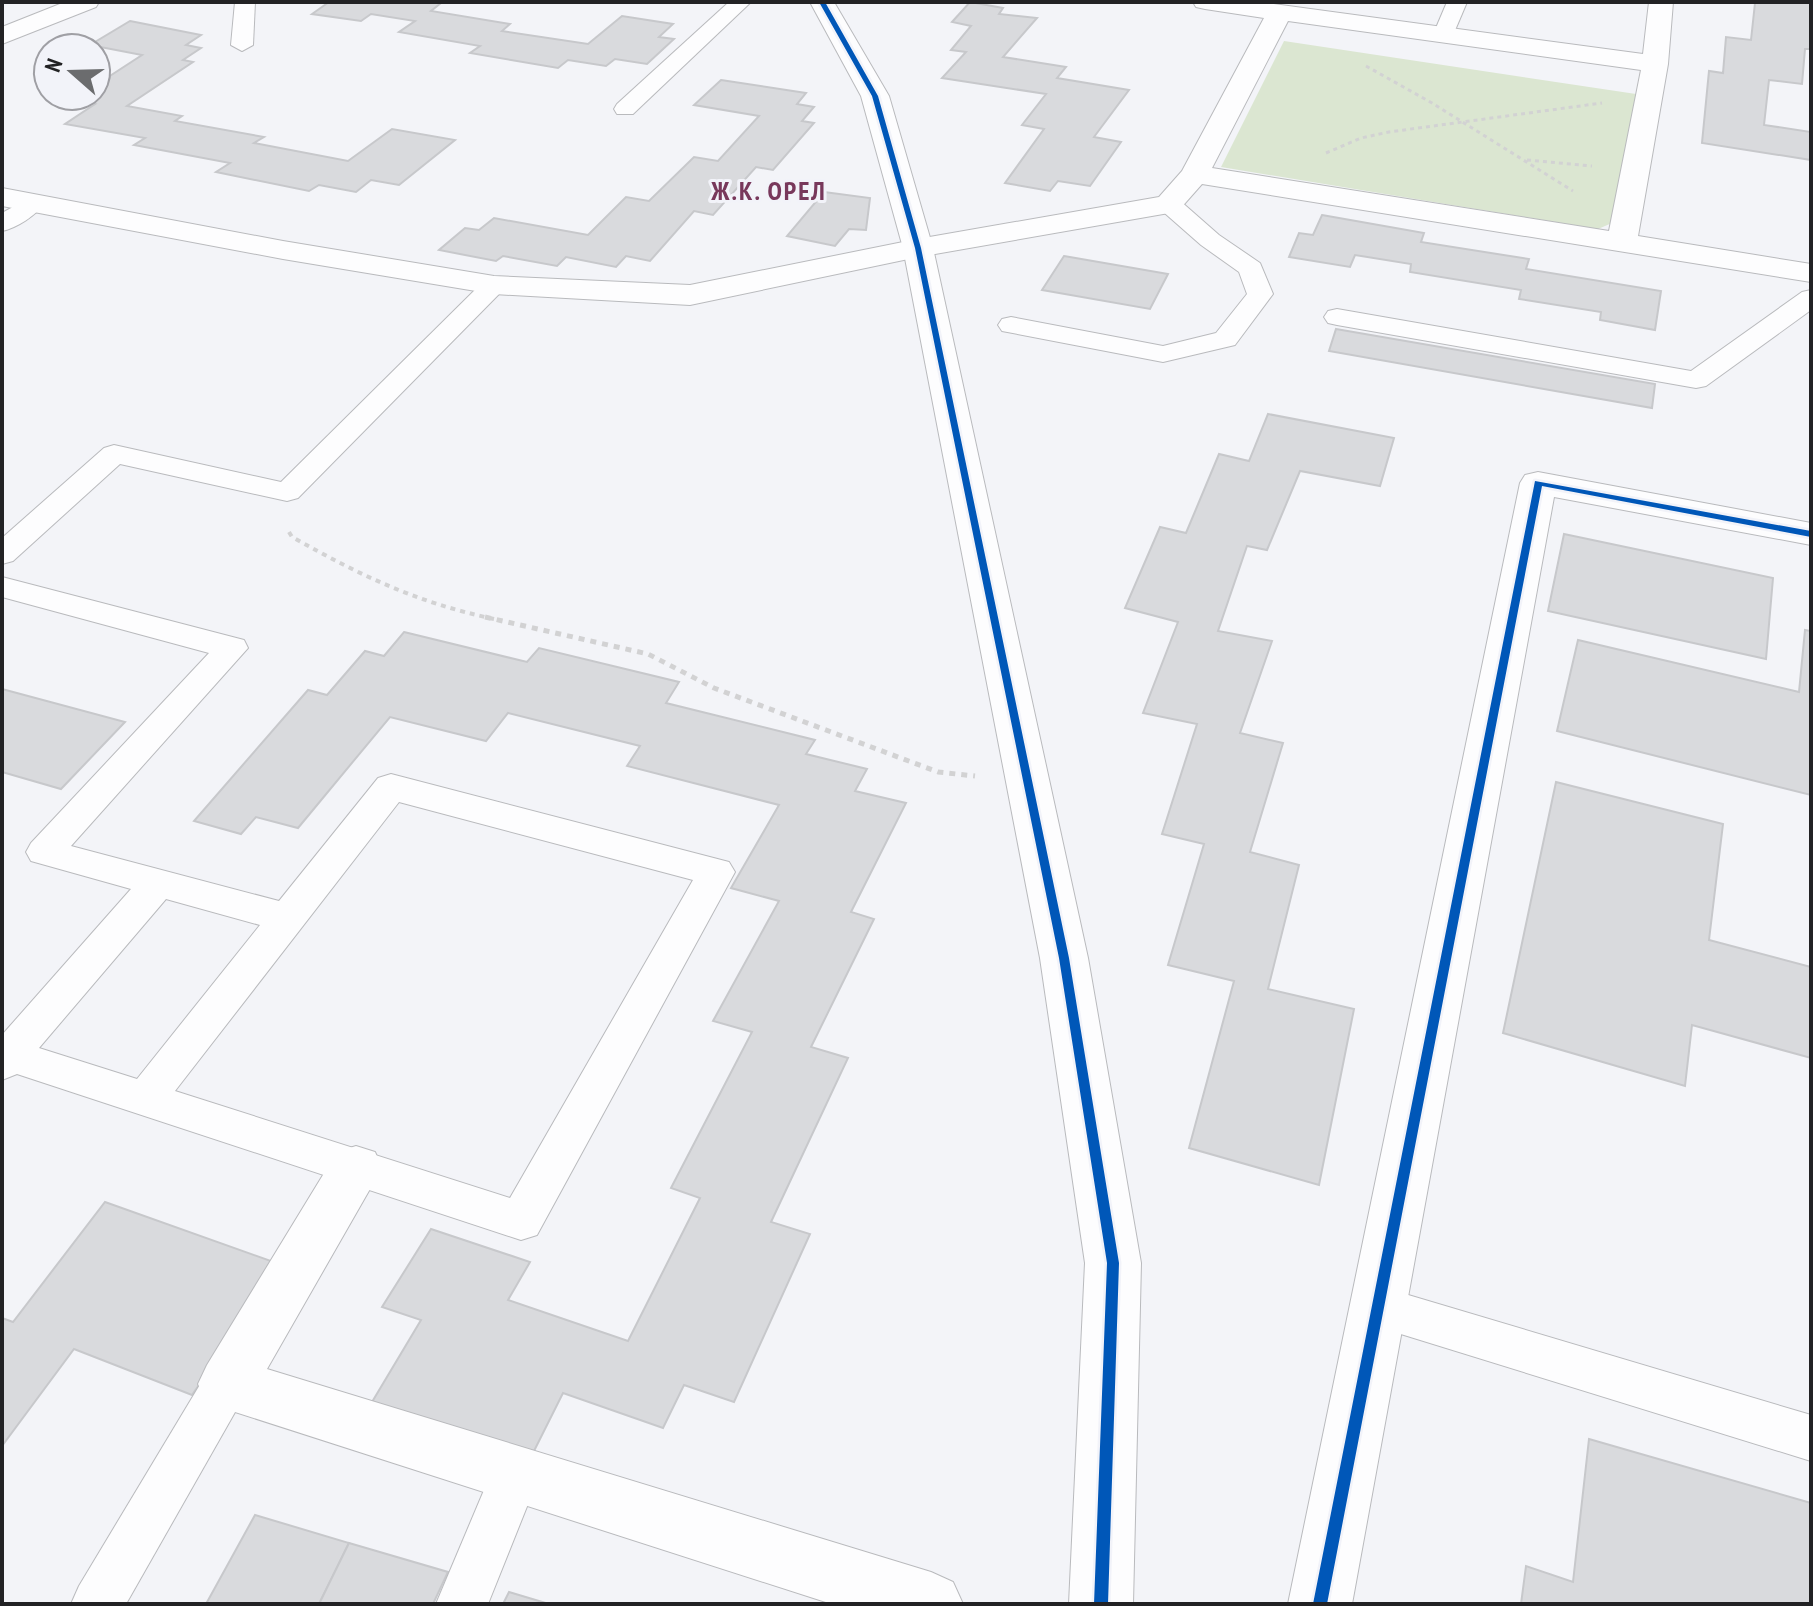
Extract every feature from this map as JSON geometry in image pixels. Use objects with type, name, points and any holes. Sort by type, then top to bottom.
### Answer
[{"type":"street","points":[[2,36],[87,2]]},
{"type":"street","points":[[822,2],[875,96],[918,248],[1064,958],[1113,1263],[1101,1604]]},
{"type":"street","points":[[1205,2],[1655,64]]},
{"type":"street","points":[[1625,229],[1655,64],[1656,3]]},
{"type":"street","points":[[2,197],[283,250],[494,285],[690,295],[918,248],[1169,204],[1195,174],[1280,12]]},
{"type":"street","points":[[1195,174],[1625,229],[1811,273]]},
{"type":"street","points":[[1320,1604],[1538,483],[1811,534]]},
{"type":"street","points":[[356,1168],[227,1384],[931,1604]]},
{"type":"lane","points":[[242,45],[245,2]]},
{"type":"lane","points":[[625,109],[741,2]]},
{"type":"lane","points":[[1443,35],[1457,2]]},
{"type":"lane","points":[[2,224],[33,203]]},
{"type":"lane","points":[[1011,325],[1163,354],[1225,339],[1260,294],[1251,268],[1210,240],[1169,204]]},
{"type":"lane","points":[[2,554],[114,454],[287,492],[494,285]]},
{"type":"lane","points":[[1337,317],[1696,380],[1811,298]]},
{"type":"lane","points":[[2,587],[232,648],[44,852],[288,918]]},
{"type":"lane","points":[[145,1099],[391,787],[716,872],[521,1221],[145,1099],[6,1059],[158,883]]},
{"type":"lane","points":[[1378,1307],[1811,1438]]},
{"type":"lane","points":[[97,1604],[227,1384]]},
{"type":"lane","points":[[462,1604],[515,1474]]},
{"type":"path","points":[[1358,64],[1369,67],[1463,121],[1607,213],[1625,229]]},
{"type":"path","points":[[1259,184],[1265,173],[1361,138],[1631,99],[1648,102]]},
{"type":"path","points":[[1526,160],[1636,172]]},
{"type":"path","points":[[287,492],[278,516],[292,537],[363,577],[443,608],[648,654],[714,688],[938,772],[1028,780]]},
{"type":"green space","points":[[1284,41],[1636,94],[1612,223],[1598,229],[1221,167]]},
{"type":"building","points":[[329,2],[441,3],[431,11],[510,24],[502,31],[588,44],[622,16],[673,24],[659,37],[674,39],[647,64],[615,59],[606,66],[568,60],[558,68],[470,53],[480,46],[399,32],[415,21],[371,14],[361,21],[312,14]]},
{"type":"building","points":[[970,2],[1003,8],[999,14],[1037,18],[1003,57],[1066,67],[1057,78],[1129,90],[1094,137],[1121,142],[1090,186],[1058,181],[1050,191],[1005,183],[1044,129],[1022,125],[1046,94],[942,78],[966,52],[951,50],[971,26],[952,22]]},
{"type":"building","points":[[1744,2],[1810,2],[1811,49],[1805,49],[1802,84],[1769,80],[1764,125],[1811,132],[1811,160],[1702,143],[1709,71],[1723,73],[1726,37],[1751,40],[1755,3]]},
{"type":"building","points":[[130,21],[201,35],[186,45],[201,48],[183,60],[193,62],[127,106],[182,116],[175,121],[264,137],[254,143],[348,161],[392,129],[455,140],[399,185],[371,180],[356,192],[319,185],[309,191],[216,172],[230,163],[134,145],[145,138],[65,124],[83,112],[112,112],[112,75],[142,55],[112,49],[112,32]]},
{"type":"building","points":[[721,80],[806,93],[797,104],[814,107],[802,121],[814,123],[773,170],[756,167],[713,215],[694,211],[650,261],[626,256],[616,267],[566,257],[557,266],[503,256],[496,261],[439,250],[465,228],[479,230],[494,218],[588,235],[626,197],[649,201],[694,157],[718,161],[759,116],[694,105]]},
{"type":"building","points":[[824,192],[870,198],[866,230],[849,229],[835,246],[787,236]]},
{"type":"building","points":[[1322,215],[1424,233],[1421,242],[1529,259],[1526,269],[1661,291],[1655,330],[1600,320],[1601,312],[1519,299],[1521,290],[1410,272],[1411,264],[1355,255],[1350,267],[1289,257],[1299,233],[1313,235]]},
{"type":"building","points":[[1064,256],[1168,274],[1150,309],[1042,290]]},
{"type":"building","points":[[1336,329],[1655,384],[1652,408],[1329,351]]},
{"type":"building","points":[[1268,414],[1394,438],[1380,486],[1300,471],[1267,550],[1247,546],[1218,631],[1272,641],[1240,733],[1283,743],[1250,852],[1299,865],[1268,989],[1354,1009],[1319,1185],[1189,1148],[1234,981],[1168,965],[1204,844],[1162,834],[1197,724],[1143,713],[1178,622],[1125,608],[1160,527],[1186,533],[1219,454],[1249,461]]},
{"type":"building","points":[[1564,534],[1773,578],[1766,659],[1548,611]]},
{"type":"building","points":[[1805,630],[1811,631],[1811,795],[1557,731],[1578,640],[1799,692]]},
{"type":"building","points":[[404,632],[527,662],[539,648],[679,682],[666,703],[815,740],[806,754],[867,769],[855,791],[906,803],[851,912],[874,919],[811,1047],[848,1058],[771,1222],[810,1234],[734,1402],[684,1385],[663,1428],[563,1393],[530,1459],[372,1402],[421,1320],[382,1307],[431,1229],[530,1262],[508,1300],[628,1341],[700,1198],[671,1188],[752,1032],[713,1021],[779,901],[731,888],[779,805],[627,766],[640,746],[508,713],[486,741],[390,717],[298,828],[256,817],[241,834],[194,821],[308,690],[327,695],[365,651],[384,656]]},
{"type":"building","points":[[2,689],[125,722],[61,789],[2,772]]},
{"type":"building","points":[[1556,782],[1723,824],[1709,940],[1811,967],[1811,1058],[1692,1025],[1685,1086],[1503,1033]]},
{"type":"building","points":[[105,1202],[282,1265],[192,1395],[74,1349],[2,1446],[2,1318],[13,1322]]},
{"type":"building","points":[[1589,1439],[1811,1503],[1811,1604],[1521,1604],[1526,1566],[1573,1582]]},
{"type":"building","points":[[255,1515],[349,1543],[319,1604],[206,1604]]},
{"type":"building","points":[[349,1543],[448,1572],[433,1604],[319,1604]]},
{"type":"building","points":[[509,1592],[549,1604],[503,1604]]},
{"type":"cycle path","points":[[822,2],[875,96],[918,248],[1064,958],[1113,1263],[1101,1604]]},
{"type":"cycle path","points":[[1320,1604],[1538,483],[1811,534]]},
{"type":"district","name":"Ж.К. ОРЕЛ","points":[[769,190]]}]
